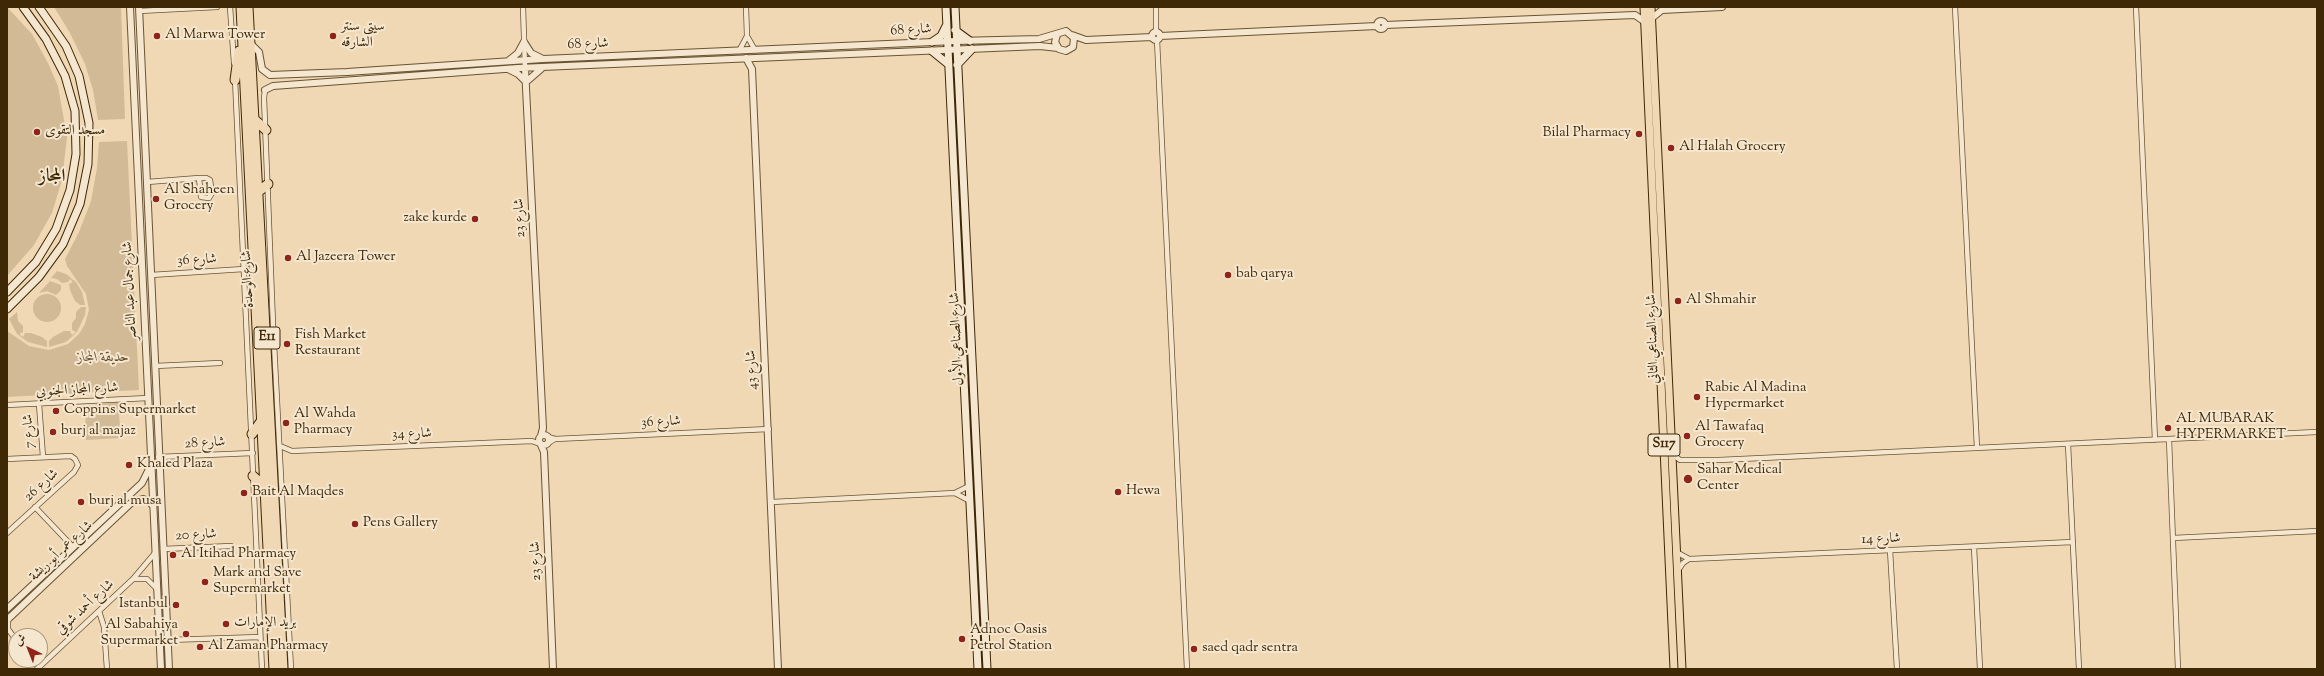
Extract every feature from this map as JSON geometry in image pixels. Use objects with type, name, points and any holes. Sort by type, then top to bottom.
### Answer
[{"type":"highway","name":"شارع الوحدة","points":[[241,7],[247,39],[254,119],[283,669]]},
{"type":"highway","name":"شارع الوحدة","points":[[248,7],[247,39],[262,418],[274,669]]},
{"type":"highway","points":[[235,80],[247,39]]},
{"type":"highway","points":[[254,119],[266,130]]},
{"type":"highway","points":[[258,192],[268,184]]},
{"type":"highway","points":[[268,371],[276,362]]},
{"type":"highway","points":[[252,434],[262,418]]},
{"type":"highway","points":[[273,466],[281,458]]},
{"type":"highway","points":[[254,476],[265,487]]},
{"type":"highway","points":[[277,539],[286,549]]},
{"type":"main road","points":[[34,7],[40,14],[46,16]]},
{"type":"main road","points":[[7,309],[46,270],[63,244],[77,214],[86,183],[90,147],[87,111],[79,76],[66,46],[39,7]]},
{"type":"main road","name":"شارع الصناعي الأول","points":[[946,7],[978,669]]},
{"type":"main road","name":"شارع الصناعي الأول","points":[[955,7],[986,669]]},
{"type":"main road","name":"شارع الصناعي الثاني","points":[[1644,7],[1649,20],[1679,569],[1682,669]]},
{"type":"main road","name":"شارع الصناعي الثاني","points":[[1651,7],[1649,20],[1674,669]]},
{"type":"main road","points":[[7,292],[30,269],[47,246],[61,220],[73,180],[76,148],[75,111],[61,65],[46,39],[23,8]]},
{"type":"main road","points":[[932,42],[941,36],[947,24]]},
{"type":"main road","points":[[955,30],[970,41]]},
{"type":"main road","points":[[957,65],[972,49]]},
{"type":"main road","points":[[932,51],[948,64]]},
{"type":"main road","points":[[46,270],[39,270],[37,265],[46,252],[47,246]]},
{"type":"street","name":"شارع جمال عبد الناصر","points":[[130,7],[155,553],[162,669]]},
{"type":"street","points":[[139,9],[217,7]]},
{"type":"street","points":[[230,7],[235,80],[262,669]]},
{"type":"street","name":"شارع 23","points":[[523,7],[553,669]]},
{"type":"street","points":[[739,51],[747,36],[746,7]]},
{"type":"street","points":[[1156,7],[1156,36],[1187,669]]},
{"type":"street","points":[[1635,15],[1644,7]]},
{"type":"street","points":[[1086,40],[1066,51],[1058,48],[1055,42],[1057,36],[1066,31],[1086,40],[1377,26],[1381,21],[1385,25],[1635,15],[1649,20],[1659,8],[1722,7]]},
{"type":"street","points":[[1955,7],[1977,448]]},
{"type":"street","points":[[2136,7],[2155,440]]},
{"type":"street","name":"شارع جمال عبد الناصر","points":[[139,9],[158,458],[169,669]]},
{"type":"street","points":[[1072,35],[1075,41],[1073,47]]},
{"type":"street","points":[[747,36],[756,50]]},
{"type":"street","name":"شارع 68","points":[[247,39],[259,50],[261,66],[265,73],[308,73],[543,59],[948,41],[1039,39],[1057,36]]},
{"type":"street","points":[[524,42],[530,53],[543,59]]},
{"type":"street","points":[[506,61],[518,53],[524,42]]},
{"type":"street","name":"شارع 68","points":[[266,90],[273,86],[306,83],[506,69],[1040,46],[1058,48]]},
{"type":"street","name":"شارع 43","points":[[746,58],[752,69],[760,283],[769,429],[778,669]]},
{"type":"street","points":[[752,69],[759,58]]},
{"type":"street","points":[[362,79],[372,74],[426,71],[435,66]]},
{"type":"street","points":[[506,69],[518,74],[526,82],[534,73],[543,68]]},
{"type":"street","points":[[306,83],[297,79],[308,73]]},
{"type":"street","points":[[266,90],[264,98],[291,669]]},
{"type":"street","points":[[147,182],[199,178],[206,178],[210,180],[212,193],[209,198],[201,197],[199,178]]},
{"type":"street","name":"شارع 36","points":[[151,275],[244,270]]},
{"type":"street","points":[[144,296],[147,299],[148,315],[153,316]]},
{"type":"street","points":[[146,347],[150,348],[151,362],[155,366],[220,362]]},
{"type":"street","name":"شارع المجاز الجنوبي","points":[[7,405],[148,398]]},
{"type":"street","name":"شارع 7","points":[[39,404],[43,457]]},
{"type":"street","name":"شارع 36","points":[[542,441],[555,439],[769,429]]},
{"type":"street","points":[[1672,453],[1677,459],[1684,461],[2317,432]]},
{"type":"street","points":[[2169,439],[2178,669]]},
{"type":"street","name":"شارع 34","points":[[280,446],[292,451],[542,441]]},
{"type":"street","points":[[2068,444],[2079,669]]},
{"type":"street","points":[[281,458],[292,451]]},
{"type":"street","name":"شارع 28","points":[[158,458],[253,453]]},
{"type":"street","points":[[7,459],[43,457]]},
{"type":"street","name":"شارع 26","points":[[7,533],[74,472],[78,463],[73,457],[43,457]]},
{"type":"street","points":[[1673,468],[1684,461]]},
{"type":"street","name":"شارع عمر أبو ريشة","points":[[7,609],[144,480],[151,463]]},
{"type":"street","points":[[772,502],[955,494],[969,486]]},
{"type":"street","points":[[955,494],[970,501]]},
{"type":"street","name":"شارع عمر أبو ريشة","points":[[7,620],[135,501],[146,500],[153,507]]},
{"type":"street","points":[[35,507],[73,547]]},
{"type":"street","points":[[86,546],[88,540],[102,527],[100,522]]},
{"type":"street","points":[[2173,538],[2317,531]]},
{"type":"street","name":"شارع 14","points":[[1689,559],[2073,542]]},
{"type":"street","name":"شارع 20","points":[[163,549],[231,546]]},
{"type":"street","points":[[1974,547],[1980,669]]},
{"type":"street","points":[[1890,550],[1896,669]]},
{"type":"street","name":"شارع أحمد شوقي","points":[[48,659],[133,579],[155,553]]},
{"type":"street","points":[[1678,553],[1689,559],[1683,563],[1679,569]]},
{"type":"street","name":"شارع أحمد شوقي","points":[[133,579],[146,579],[157,589]]},
{"type":"street","points":[[99,611],[104,626],[106,669]]},
{"type":"street","points":[[167,640],[260,637]]},
{"type":"green space","points":[[7,7],[32,34],[48,63],[58,86],[67,137],[62,180],[52,213],[34,245],[7,276]]},
{"type":"green space","points":[[54,7],[121,7],[125,119],[98,120],[93,90],[85,64],[70,33]]},
{"type":"green space","name":"حديقة المجاز","points":[[127,141],[139,390],[7,397],[7,331],[29,346],[49,350],[68,344],[79,334],[85,324],[89,310],[86,294],[67,266],[65,259],[79,232],[91,201],[97,168],[99,142]]},
{"type":"green space","points":[[57,271],[66,274],[76,282],[82,292],[85,305],[80,305],[75,301],[70,290],[69,284],[73,282],[70,279],[68,282],[62,283],[57,279],[51,278]]},
{"type":"green space","points":[[50,281],[61,285],[61,290],[56,295],[47,291],[39,293]]},
{"type":"green space","points":[[47,294],[57,298],[61,308],[57,318],[47,322],[37,318],[33,308],[37,298]]},
{"type":"green space","points":[[81,307],[86,307],[85,315],[77,332],[66,342],[49,347],[49,341],[53,337],[64,331],[70,331],[72,335],[76,332],[72,330],[72,323],[76,318],[76,312]]},
{"type":"green space","points":[[17,312],[18,321],[23,326],[23,332],[19,334],[23,337],[25,333],[31,333],[42,337],[47,341],[47,347],[28,342],[17,334],[9,319]]},
{"type":"green space","points":[[118,402],[121,438],[86,440],[85,406]]},
{"type":"place","name":"Al Marwa Tower","points":[[157,36]]},
{"type":"place","name":"سيتي سنتر الشارقه","points":[[333,36]]},
{"type":"place","name":"مسجد التقوى","points":[[37,132]]},
{"type":"place","name":"Bilal Pharmacy","points":[[1639,134]]},
{"type":"place","name":"Al Halah Grocery","points":[[1671,148]]},
{"type":"place","name":"Al Shaheen Grocery","points":[[156,199]]},
{"type":"place","name":"zake kurde","points":[[475,219]]},
{"type":"place","name":"Al Jazeera Tower","points":[[288,258]]},
{"type":"place","name":"bab qarya","points":[[1228,275]]},
{"type":"place","name":"Al Shmahir","points":[[1678,301]]},
{"type":"place","name":"Fish Market Restaurant","points":[[287,344]]},
{"type":"place","name":"Rabie Al Madina Hypermarket","points":[[1697,397]]},
{"type":"place","name":"Coppins Supermarket","points":[[56,411]]},
{"type":"place","name":"Al Wahda Pharmacy","points":[[286,423]]},
{"type":"place","name":"AL MUBARAK HYPERMARKET","points":[[2168,428]]},
{"type":"place","name":"burj al majaz","points":[[53,432]]},
{"type":"place","name":"Al Tawafaq Grocery","points":[[1687,436]]},
{"type":"place","name":"Khaled Plaza","points":[[129,465]]},
{"type":"place","name":"Sahar Medical Center","points":[[1688,479]]},
{"type":"place","name":"Hewa","points":[[1118,492]]},
{"type":"place","name":"Bait Al Maqdes","points":[[244,493]]},
{"type":"place","name":"burj al musa","points":[[81,502]]},
{"type":"place","name":"Pens Gallery","points":[[355,524]]},
{"type":"place","name":"Al Itihad Pharmacy","points":[[173,555]]},
{"type":"place","name":"Mark and Save Supermarket","points":[[205,582]]},
{"type":"place","name":"Istanbul","points":[[176,605]]},
{"type":"place","name":"بريد الإمارات","points":[[226,624]]},
{"type":"place","name":"Al Sabahiya Supermarket","points":[[186,634]]},
{"type":"place","name":"Adnoc Oasis Petrol Station","points":[[962,639]]},
{"type":"place","name":"Al Zaman Pharmacy","points":[[200,647]]},
{"type":"place","name":"saed qadr sentra","points":[[1194,649]]},
{"type":"district","name":"المجاز","points":[[52,178]]}]
